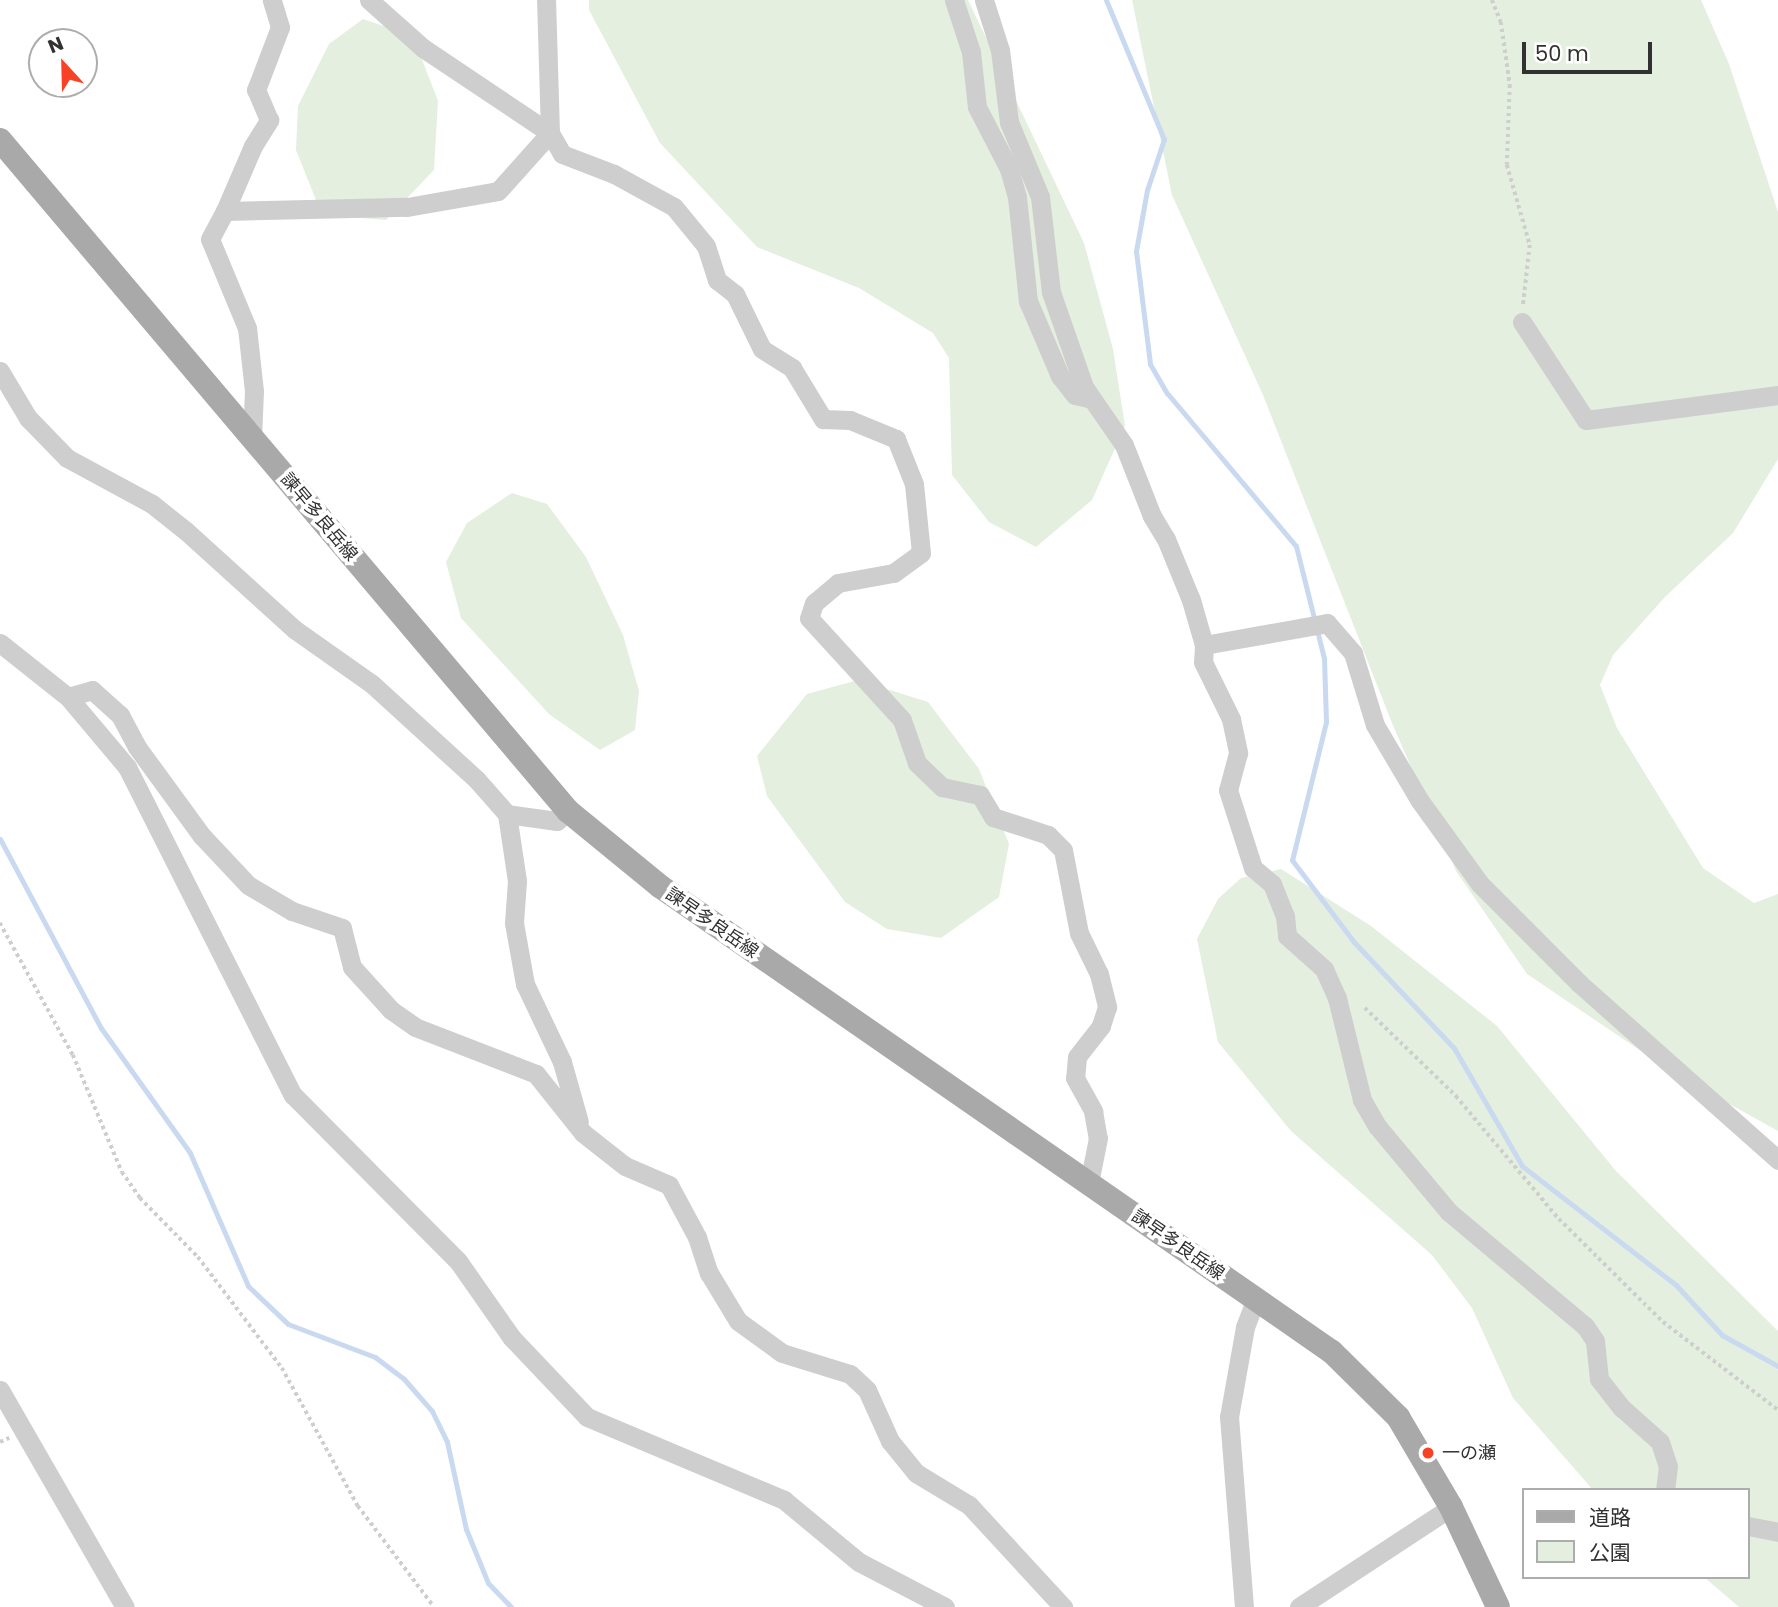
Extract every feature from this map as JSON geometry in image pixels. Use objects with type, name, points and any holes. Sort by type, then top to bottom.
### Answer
[{"type":"main road","name":"諫早多良岳線","points":[[0,140],[568,811],[660,887],[1332,1352],[1398,1417],[1451,1507],[1498,1607]]},
{"type":"street","points":[[252,438],[254,391],[247,328],[210,239],[269,120],[256,90],[280,27],[272,0]]},
{"type":"street","points":[[546,0],[550,132],[562,154],[614,174],[674,207],[706,246],[717,280],[735,294],[762,349],[792,368],[822,419],[850,420],[896,439],[914,484],[921,553],[892,573],[838,583],[814,603],[809,618],[902,720],[917,763],[942,787],[980,795],[993,817],[1048,835],[1063,850],[1079,933],[1099,974],[1107,1007],[1101,1026],[1077,1057],[1075,1078],[1094,1111],[1098,1138],[1089,1183]]},
{"type":"street","points":[[954,0],[971,52],[977,107],[1009,169],[1017,197],[1028,301],[1060,376],[1075,395],[1092,398]]},
{"type":"street","points":[[984,0],[1000,50],[1010,122],[1040,197],[1051,292],[1092,398],[1124,445],[1191,600],[1204,645],[1203,662],[1231,719],[1238,753],[1228,790],[1241,840],[1253,869],[1272,884],[1285,916],[1287,936],[1328,979],[1363,1100],[1377,1126],[1449,1212],[1585,1326],[1595,1341],[1599,1379],[1622,1408],[1660,1442],[1668,1466],[1665,1488]]},
{"type":"street","points":[[373,2],[423,48],[550,132]]},
{"type":"street","points":[[225,211],[407,207],[479,197],[498,191],[550,132]]},
{"type":"street","points":[[1522,322],[1586,420],[1778,394]]},
{"type":"street","points":[[0,371],[28,418],[67,458],[152,504],[178,524],[294,629],[372,684],[507,814],[557,821],[568,811]]},
{"type":"street","points":[[1204,645],[1327,623],[1353,653],[1382,736],[1420,801],[1480,884],[1580,984],[1778,1160]]},
{"type":"street","points":[[0,643],[68,697],[127,767],[293,1095],[458,1261],[512,1338],[587,1417],[784,1500],[859,1562],[945,1607]]},
{"type":"street","points":[[68,697],[92,690],[120,715],[137,747],[202,836],[248,885],[292,911],[342,929],[352,967],[391,1010],[415,1027],[536,1074],[583,1133],[625,1166],[669,1185],[696,1237],[709,1273],[738,1321],[782,1353],[850,1374],[867,1390],[890,1441],[916,1473],[969,1505],[1063,1607]]},
{"type":"street","points":[[507,814],[517,881],[514,923],[525,984],[562,1062],[583,1133]]},
{"type":"street","points":[[1244,1607],[1229,1416],[1245,1327],[1256,1299]]},
{"type":"street","points":[[0,1390],[125,1607]]},
{"type":"street","points":[[1299,1607],[1451,1507]]},
{"type":"street","points":[[1750,1526],[1778,1532]]},
{"type":"path","points":[[1492,0],[1501,22],[1510,85],[1507,165],[1530,245],[1522,322]]},
{"type":"path","points":[[0,923],[73,1055],[122,1172],[139,1198],[198,1257],[282,1368],[359,1506],[434,1607]]},
{"type":"path","points":[[1365,1008],[1456,1096],[1559,1219],[1663,1322],[1778,1410]]},
{"type":"green space","points":[[589,0],[968,0],[1084,243],[1113,349],[1125,426],[1092,500],[1036,547],[989,522],[952,475],[949,358],[933,333],[859,288],[757,247],[660,143],[589,10]]},
{"type":"green space","points":[[1132,0],[1701,0],[1729,64],[1778,212],[1778,459],[1733,533],[1665,597],[1613,655],[1600,685],[1617,728],[1703,868],[1754,903],[1778,894],[1778,1131],[1672,1072],[1527,974],[1456,871],[1392,723],[1263,395],[1172,195]]},
{"type":"green space","points":[[363,19],[413,36],[438,101],[434,170],[386,220],[322,215],[296,150],[298,106],[329,44]]},
{"type":"green space","points":[[512,493],[547,504],[586,557],[623,635],[639,691],[635,730],[600,750],[549,714],[461,618],[446,562],[467,523]]},
{"type":"green space","points":[[858,680],[928,702],[979,769],[1009,844],[999,897],[941,938],[887,929],[845,902],[767,796],[757,756],[807,694]]},
{"type":"green space","points":[[1281,869],[1371,926],[1497,1026],[1616,1171],[1778,1331],[1778,1607],[1739,1607],[1706,1579],[1750,1579],[1750,1488],[1591,1488],[1513,1398],[1472,1308],[1432,1255],[1291,1131],[1218,1042],[1197,939],[1218,899],[1241,878]]},
{"type":"waterway","points":[[1106,0],[1164,139],[1147,190],[1136,251],[1150,364],[1167,393],[1296,546],[1324,658],[1326,722],[1292,860],[1354,942],[1454,1048],[1522,1166],[1676,1285],[1722,1335],[1778,1366]]},
{"type":"waterway","points":[[0,839],[101,1028],[190,1153],[248,1286],[288,1324],[375,1357],[404,1379],[432,1411],[447,1442],[466,1529],[488,1583],[511,1607]]},
{"type":"place","name":"一の瀬","points":[[1428,1453]]}]
